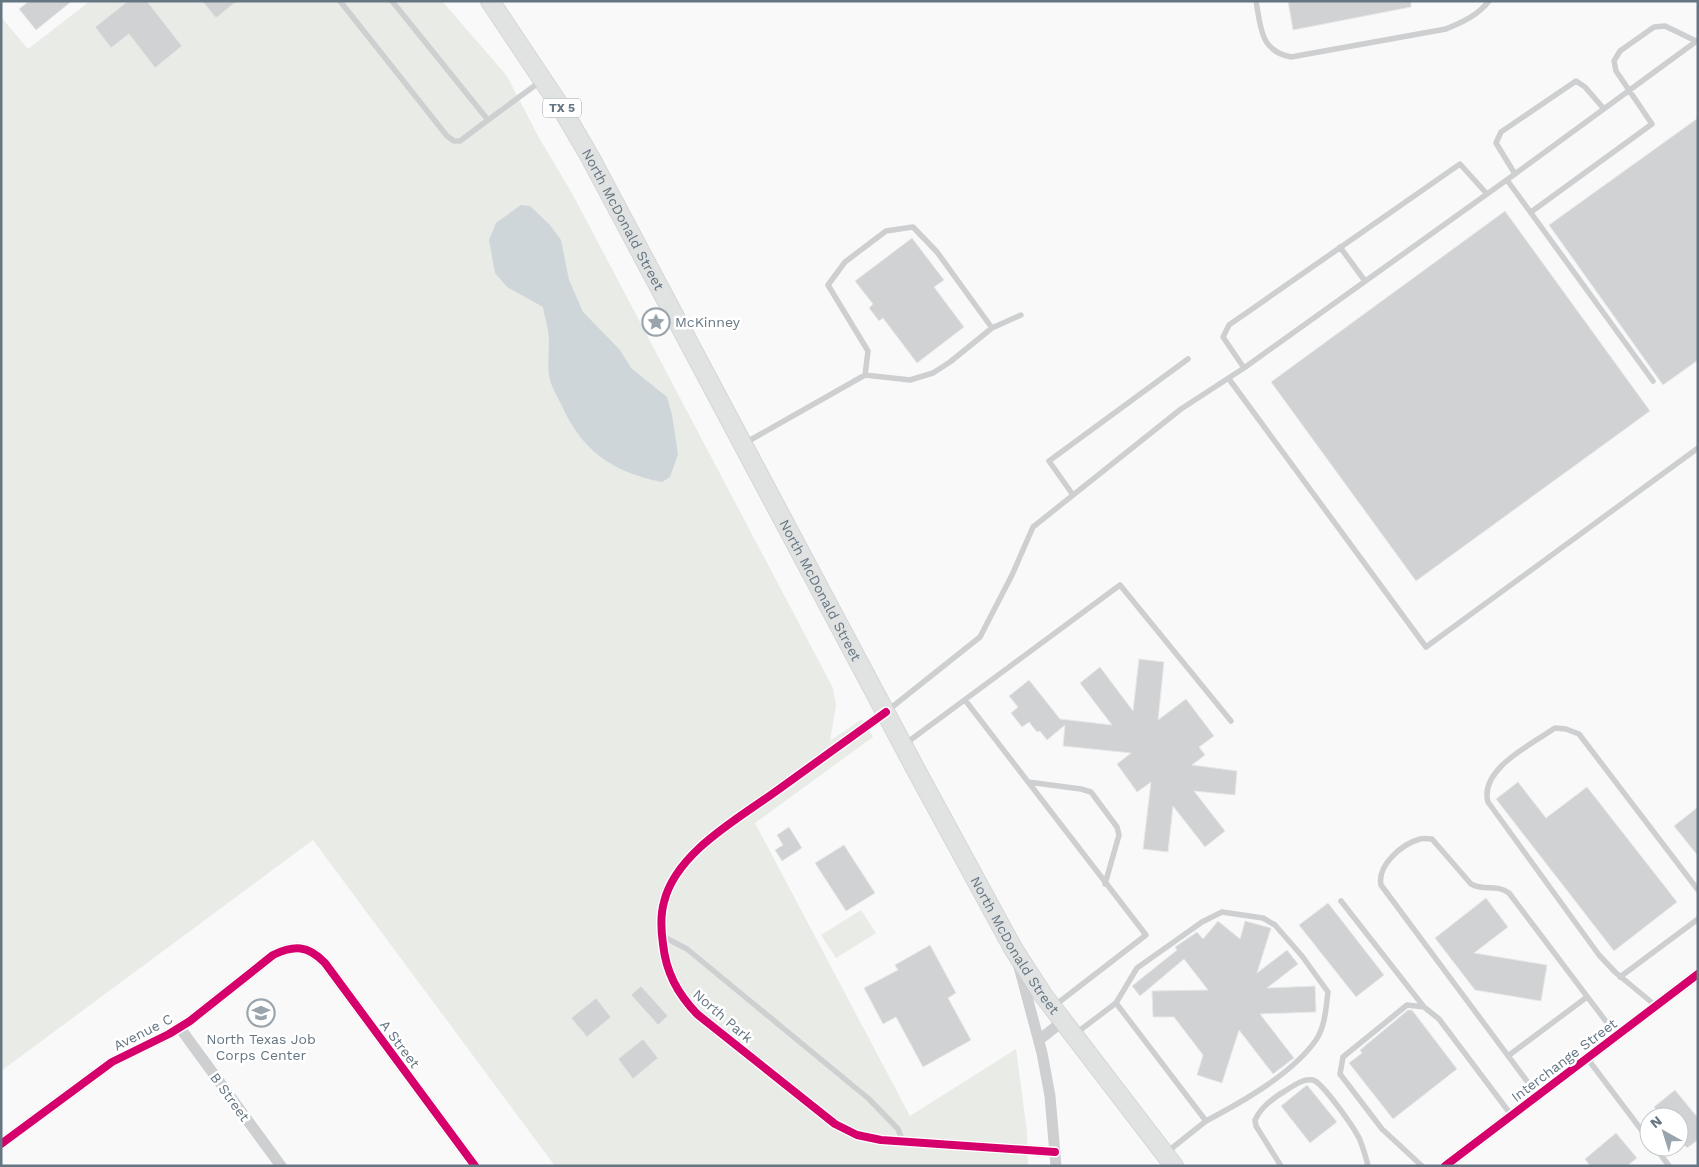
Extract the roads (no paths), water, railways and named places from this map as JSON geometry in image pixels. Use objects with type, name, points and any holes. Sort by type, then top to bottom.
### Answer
[{"type":"main road","name":"North McDonald Street","points":[[490,1],[544,80],[590,156],[903,746],[1014,950],[1063,1021],[1169,1160]]},
{"type":"street","name":"North Park","points":[[886,712],[733,822],[690,857],[679,870],[667,892],[662,911],[664,953],[670,976],[682,998],[697,1014],[836,1124],[856,1135],[869,1139],[903,1142],[1055,1152]]},
{"type":"street","name":"Avenue C","points":[[1,1144],[112,1062],[180,1028],[273,955],[288,949],[298,948]]},
{"type":"street","name":"A Street","points":[[298,948],[313,952],[325,963],[475,1166]]},
{"type":"street","points":[[1014,950],[1039,1040],[1050,1096],[1056,1166]]},
{"type":"street","name":"Interchange Street","points":[[1445,1166],[1656,1006],[1696,979]]},
{"type":"street","points":[[1039,1040],[1063,1021]]},
{"type":"street","name":"B Street","points":[[180,1028],[281,1166]]},
{"type":"lane","points":[[340,1],[454,141],[460,141],[544,80]]},
{"type":"lane","points":[[392,1],[488,120]]},
{"type":"lane","points":[[1256,1],[1262,35],[1267,44],[1281,55],[1291,57],[1446,29],[1465,21],[1479,12],[1489,1]]},
{"type":"lane","points":[[886,712],[980,637],[1012,575],[1033,527],[1181,409],[1244,368],[1507,180],[1604,108],[1628,91],[1697,40],[1665,26],[1654,27],[1620,51],[1614,61],[1616,71],[1628,91],[1652,124],[1531,212]]},
{"type":"lane","points":[[1515,174],[1496,143],[1501,132],[1576,81],[1585,87],[1604,108]]},
{"type":"lane","points":[[1244,368],[1223,337],[1229,325],[1460,164],[1486,194]]},
{"type":"lane","points":[[1507,180],[1653,381]]},
{"type":"lane","points":[[865,375],[868,351],[828,285],[845,262],[886,231],[913,227],[937,252],[992,328]]},
{"type":"lane","points":[[1340,247],[1365,281]]},
{"type":"lane","points":[[743,444],[865,375],[910,380],[933,373],[950,362],[992,328],[1021,315]]},
{"type":"lane","points":[[1073,495],[1049,461],[1188,359]]},
{"type":"lane","points":[[1228,379],[1426,647],[1698,448]]},
{"type":"lane","points":[[903,746],[1120,585],[1231,722]]},
{"type":"lane","points":[[965,700],[1146,935],[1063,1021]]},
{"type":"lane","points":[[1656,1006],[1620,977],[1599,955],[1488,802],[1486,795],[1487,784],[1503,763],[1555,728],[1566,729],[1579,734],[1698,890]]},
{"type":"lane","points":[[1028,782],[1091,792],[1117,827],[1120,835],[1105,884]]},
{"type":"lane","points":[[1538,1096],[1381,885],[1380,878],[1393,856],[1420,839],[1432,839],[1470,884],[1480,889],[1491,886],[1502,888],[1509,894],[1617,1036]]},
{"type":"lane","points":[[1342,901],[1424,1007],[1439,1019],[1512,1116]]},
{"type":"lane","points":[[1063,1021],[1116,1002],[1137,968],[1202,922],[1222,912],[1263,918],[1275,925],[1302,956],[1328,992],[1325,1018],[1316,1040],[1292,1066],[1252,1095],[1206,1121],[1169,1160]]},
{"type":"lane","points":[[1620,977],[1698,919]]},
{"type":"lane","points":[[662,936],[687,949],[869,1099],[898,1129],[903,1142]]},
{"type":"lane","points":[[1508,1056],[1587,997]]},
{"type":"lane","points":[[1116,1002],[1206,1121]]},
{"type":"lane","points":[[1422,1166],[1382,1129],[1340,1074],[1343,1057],[1407,1005],[1424,1007]]},
{"type":"lane","points":[[1587,1058],[1639,1127]]},
{"type":"lane","points":[[1281,1166],[1256,1126],[1255,1120],[1265,1106],[1279,1094],[1302,1081],[1311,1080],[1321,1084],[1360,1139],[1368,1166]]},
{"type":"place","name":"McKinney","points":[[656,322]]},
{"type":"place","name":"North Texas Job Corps Center","points":[[261,1013]]}]
